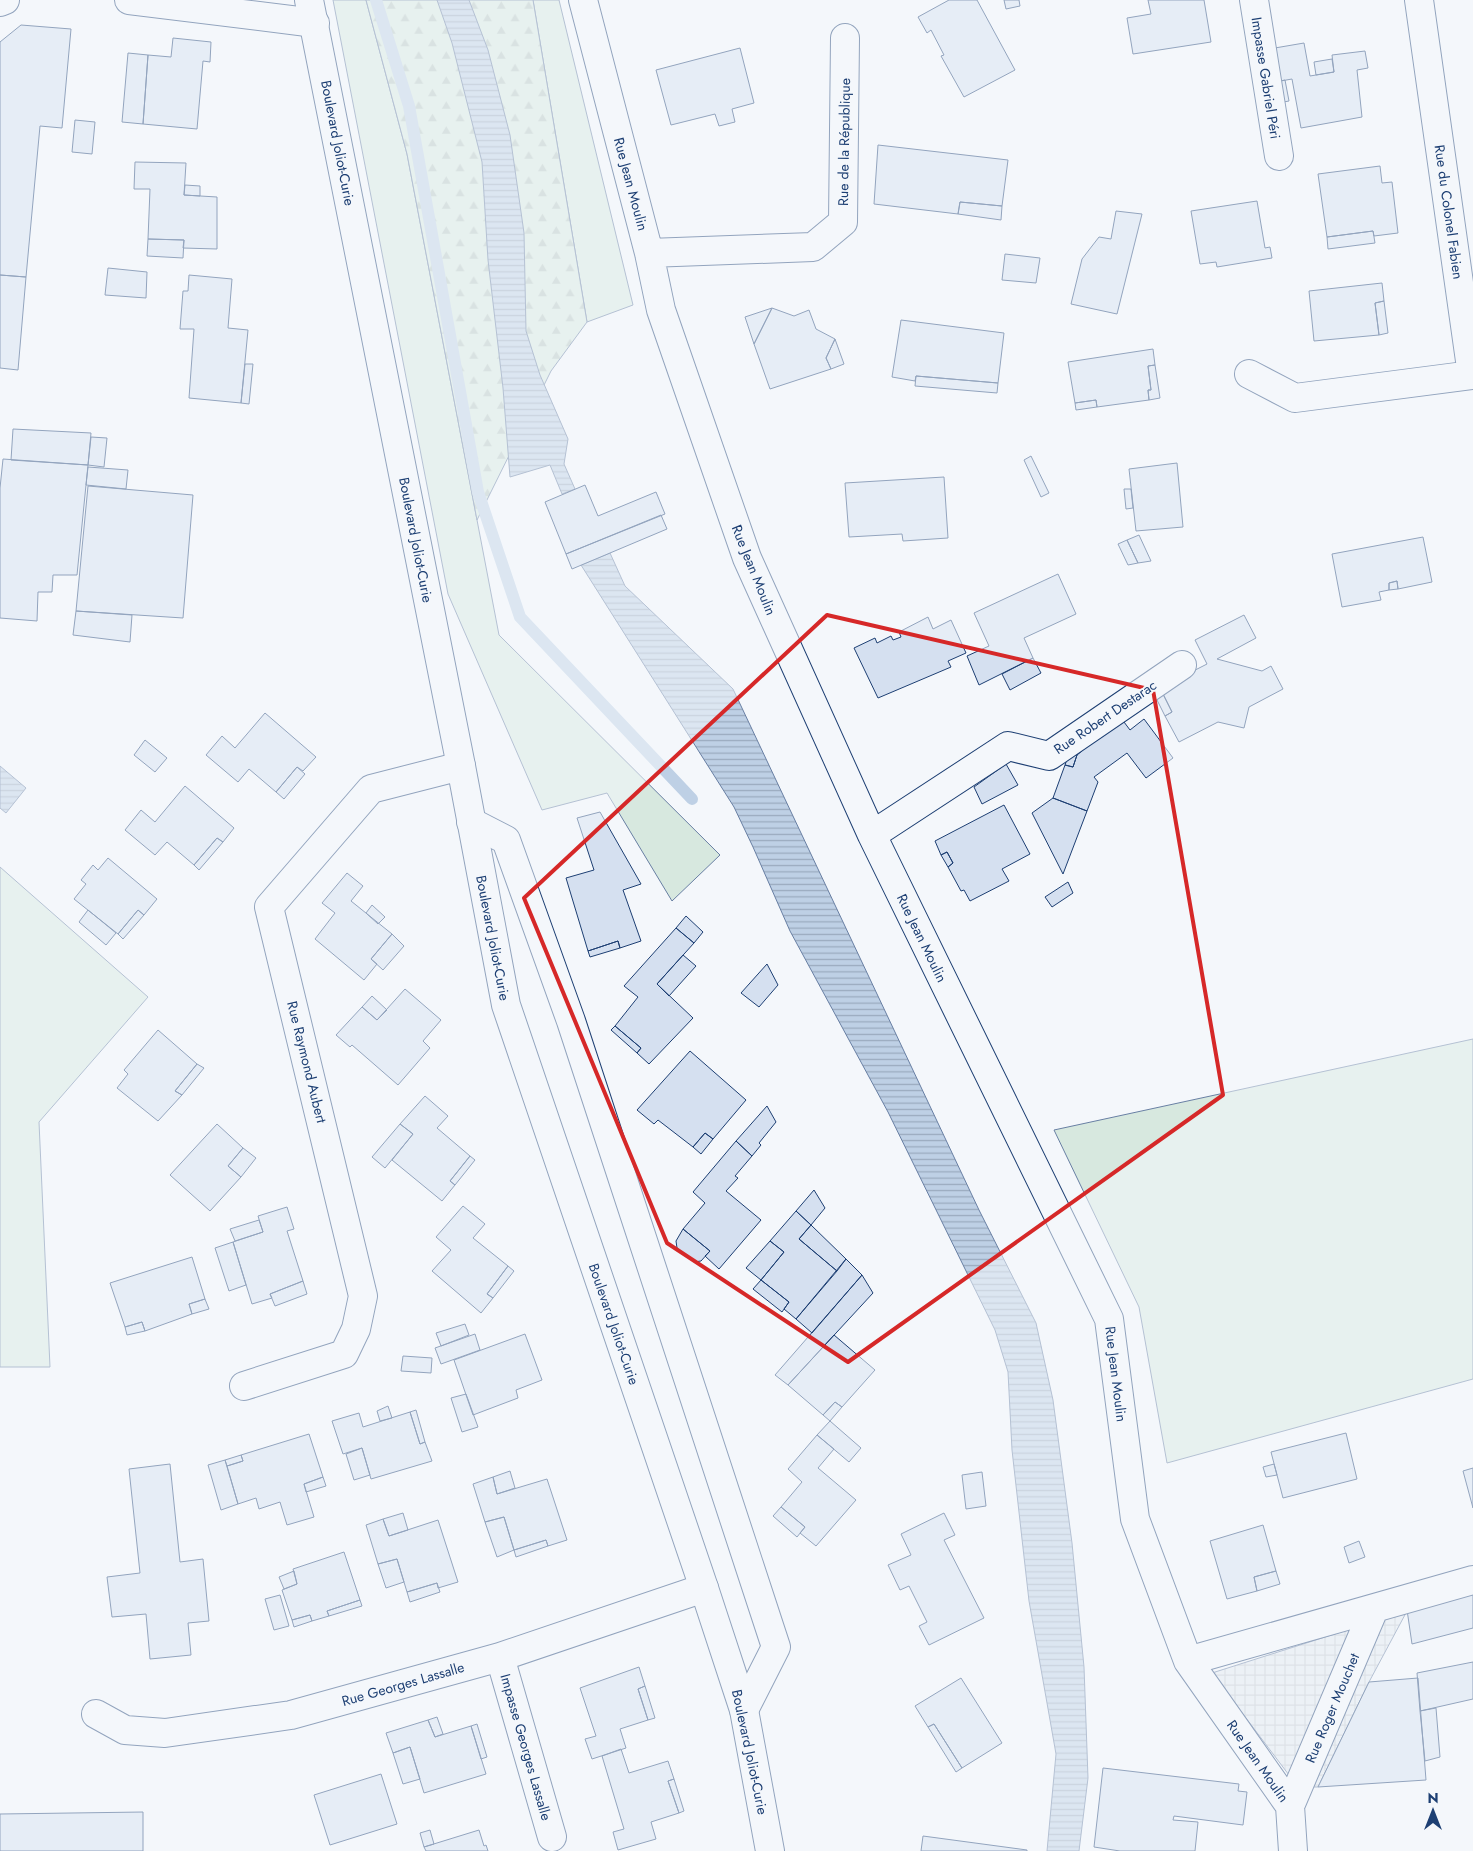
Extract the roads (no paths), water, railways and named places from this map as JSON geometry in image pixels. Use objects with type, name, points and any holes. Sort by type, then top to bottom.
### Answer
[{"type":"street","points":[[0,2],[5,0]]},
{"type":"street","points":[[129,0],[312,11]]},
{"type":"street","name":"Rue Jean Moulin","points":[[583,0],[649,253],[661,310],[746,558],[872,835],[1109,1319],[1135,1519],[1188,1661],[1290,1806],[1293,1851]]},
{"type":"street","name":"Impasse Gabriel Péri","points":[[1254,0],[1279,156]]},
{"type":"street","name":"Rue du Colonel Fabien","points":[[1249,374],[1295,398],[1472,381],[1419,0]]},
{"type":"street","name":"Boulevard Joliot-Curie","points":[[312,11],[461,766],[506,1005],[744,1710],[770,1851]]},
{"type":"street","name":"Rue de la République","points":[[649,253],[813,247],[843,222],[845,38]]},
{"type":"street","name":"Rue Robert Destarac","points":[[872,835],[1008,746],[1049,756],[1182,665]]},
{"type":"street","name":"Rue Raymond Aubert","points":[[244,1386],[344,1354],[356,1329],[363,1296],[269,907],[371,789],[461,766]]},
{"type":"street","points":[[471,822],[506,840],[571,1021],[776,1646],[744,1710]]},
{"type":"street","points":[[1188,1661],[1473,1580]]},
{"type":"street","name":"Rue Georges Lassalle","points":[[96,1714],[125,1730],[165,1733],[281,1717],[500,1657],[704,1588]]},
{"type":"street","name":"Rue Roger Mouchet","points":[[1290,1806],[1374,1609]]},
{"type":"street","name":"Impasse Georges Lassalle","points":[[500,1657],[552,1837]]},
{"type":"water","points":[[437,0],[469,0],[488,50],[510,135],[524,233],[526,331],[540,375],[568,439],[564,464],[575,489],[562,494],[550,465],[510,477],[503,388],[488,260],[482,162],[452,43]]},
{"type":"water","points":[[610,553],[625,586],[733,689],[979,1210],[1036,1323],[1053,1400],[1072,1543],[1084,1667],[1088,1778],[1079,1851],[1047,1851],[1056,1754],[1029,1601],[1012,1450],[1008,1372],[995,1330],[888,1112],[790,931],[734,807],[581,565]]},
{"type":"water","points":[[0,766],[26,788],[6,813],[0,808]]},
{"type":"waterway","points":[[376,0],[409,106],[478,492],[520,617],[692,799]]}]
